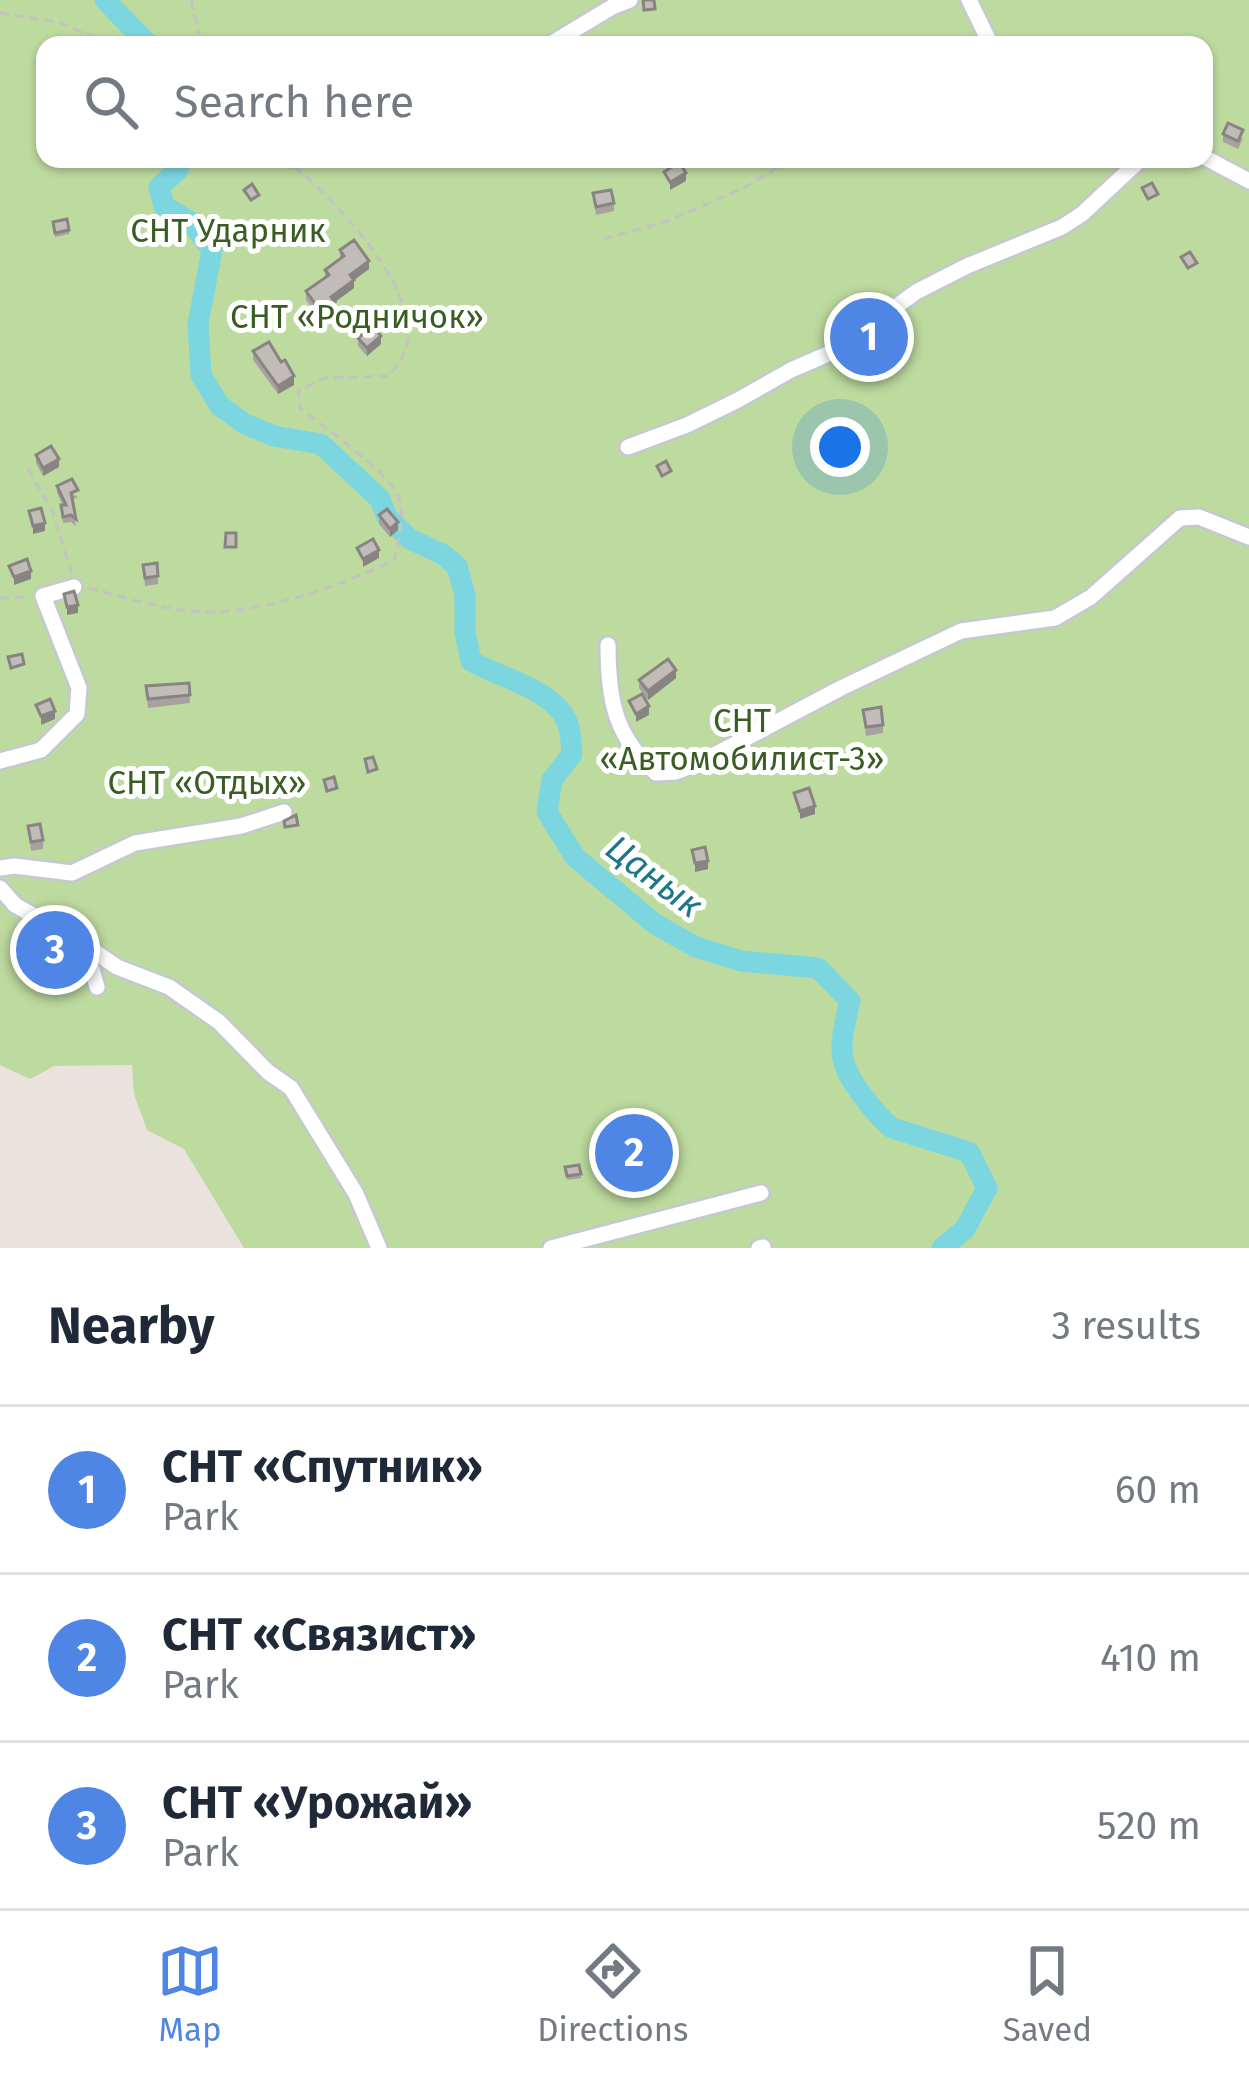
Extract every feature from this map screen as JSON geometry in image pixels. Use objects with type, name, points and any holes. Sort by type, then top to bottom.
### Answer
[{"type":"street","points":[[564,36],[630,0]]},
{"type":"street","points":[[970,0],[987,36]]},
{"type":"street","points":[[1213,162],[1249,181]]},
{"type":"street","points":[[628,447],[687,425],[837,350],[916,292],[967,266],[1062,227],[1131,168]]},
{"type":"street","points":[[608,645],[612,708],[639,758],[656,773],[676,772],[961,631],[1054,618],[1091,597],[1180,518],[1199,517],[1249,537]]},
{"type":"street","points":[[0,760],[41,750],[77,713],[80,688],[43,596],[74,587]]},
{"type":"street","points":[[0,868],[72,873],[135,843],[242,826],[284,812]]},
{"type":"street","points":[[0,888],[15,904],[117,968],[169,987],[219,1022],[268,1072],[291,1088],[356,1195],[379,1248]]},
{"type":"street","points":[[85,945],[97,987]]},
{"type":"street","points":[[551,1248],[761,1193]]},
{"type":"path","points":[[190,0],[199,36]]},
{"type":"path","points":[[0,13],[58,22],[92,36]]},
{"type":"path","points":[[28,469],[53,512],[74,587],[194,612],[255,607],[352,580],[394,560],[401,527],[398,496],[379,472],[300,408],[298,391],[324,378],[389,376],[404,359],[409,327],[393,282],[350,220],[296,168]]},
{"type":"path","points":[[603,239],[668,221],[778,168]]},
{"type":"path","points":[[0,598],[43,596]]},
{"type":"green space","points":[[0,0],[1249,0],[1249,1248],[244,1248],[184,1149],[147,1130],[134,1094],[132,1065],[54,1066],[30,1079],[0,1065]]},
{"type":"building","points":[[643,0],[654,0],[655,9],[644,10]]},
{"type":"building","points":[[1228,123],[1243,130],[1238,141],[1223,134]]},
{"type":"building","points":[[683,168],[686,173],[670,182],[664,172]]},
{"type":"building","points":[[1152,183],[1158,194],[1148,199],[1142,188]]},
{"type":"building","points":[[252,184],[259,195],[251,200],[244,190]]},
{"type":"building","points":[[611,190],[614,203],[596,207],[593,193]]},
{"type":"building","points":[[67,219],[69,230],[55,233],[53,222]]},
{"type":"building","points":[[288,228],[295,237],[286,243],[279,235]]},
{"type":"building","points":[[354,240],[369,261],[350,275],[354,280],[331,297],[335,302],[321,312],[306,291],[329,275],[325,270],[344,256],[340,250]]},
{"type":"building","points":[[1190,252],[1197,263],[1188,268],[1181,257]]},
{"type":"building","points":[[373,326],[381,336],[367,348],[358,338]]},
{"type":"building","points":[[269,342],[294,376],[278,386],[253,351]]},
{"type":"building","points":[[51,446],[59,459],[43,468],[36,455]]},
{"type":"building","points":[[666,461],[671,471],[662,476],[657,466]]},
{"type":"building","points":[[72,479],[78,490],[71,493],[76,519],[63,517],[61,505],[66,505],[57,486]]},
{"type":"building","points":[[41,508],[45,523],[33,526],[29,511]]},
{"type":"building","points":[[387,509],[398,522],[390,529],[379,515]]},
{"type":"building","points":[[226,533],[236,533],[236,547],[225,547]]},
{"type":"building","points":[[373,539],[379,550],[363,559],[357,548]]},
{"type":"building","points":[[27,559],[31,571],[14,577],[9,566]]},
{"type":"building","points":[[157,563],[158,576],[145,578],[143,565]]},
{"type":"building","points":[[74,591],[78,605],[67,607],[64,594]]},
{"type":"building","points":[[22,654],[24,664],[11,668],[8,657]]},
{"type":"building","points":[[668,659],[676,670],[648,691],[639,680]]},
{"type":"building","points":[[189,683],[190,695],[148,699],[146,686]]},
{"type":"building","points":[[642,694],[649,706],[636,714],[629,701]]},
{"type":"building","points":[[50,699],[55,711],[41,716],[36,705]]},
{"type":"building","points":[[881,707],[883,725],[866,727],[863,710]]},
{"type":"building","points":[[373,757],[377,769],[368,772],[365,759]]},
{"type":"building","points":[[334,777],[337,788],[327,791],[324,780]]},
{"type":"building","points":[[809,788],[815,806],[800,811],[794,793]]},
{"type":"building","points":[[296,815],[298,825],[285,827],[284,821]]},
{"type":"building","points":[[40,824],[43,840],[31,842],[28,826]]},
{"type":"building","points":[[705,847],[708,861],[695,863],[692,850]]},
{"type":"building","points":[[625,1149],[627,1160],[612,1162],[610,1152]]},
{"type":"building","points":[[579,1165],[581,1174],[567,1176],[565,1167]]},
{"type":"waterway","name":"Цанык","points":[[105,0],[140,36]]},
{"type":"waterway","name":"Цанык","points":[[178,168],[159,187],[164,206],[191,222],[212,250],[198,324],[201,375],[220,406],[274,436],[321,444],[380,499],[387,517],[410,539],[457,566],[465,595],[471,661],[540,694],[562,712],[568,724],[572,754],[552,780],[547,812],[575,857],[655,924],[696,947],[741,961],[818,968],[850,1001],[844,1064],[875,1112],[892,1128],[969,1152],[987,1188],[965,1229],[942,1248]]},
{"type":"place","name":"СНТ «Спутник»","points":[[869,337]]},
{"type":"place","name":"СНТ «Урожай»","points":[[55,950]]},
{"type":"place","name":"СНТ «Связист»","points":[[634,1153]]},
{"type":"park label","name":"СНТ Ударник","points":[[228,230]]},
{"type":"park label","name":"СНТ «Родничок»","points":[[357,316]]},
{"type":"park label","name":"СНТ «Автомобилист-3»","points":[[742,739]]},
{"type":"park label","name":"СНТ «Отдых»","points":[[207,782]]}]
